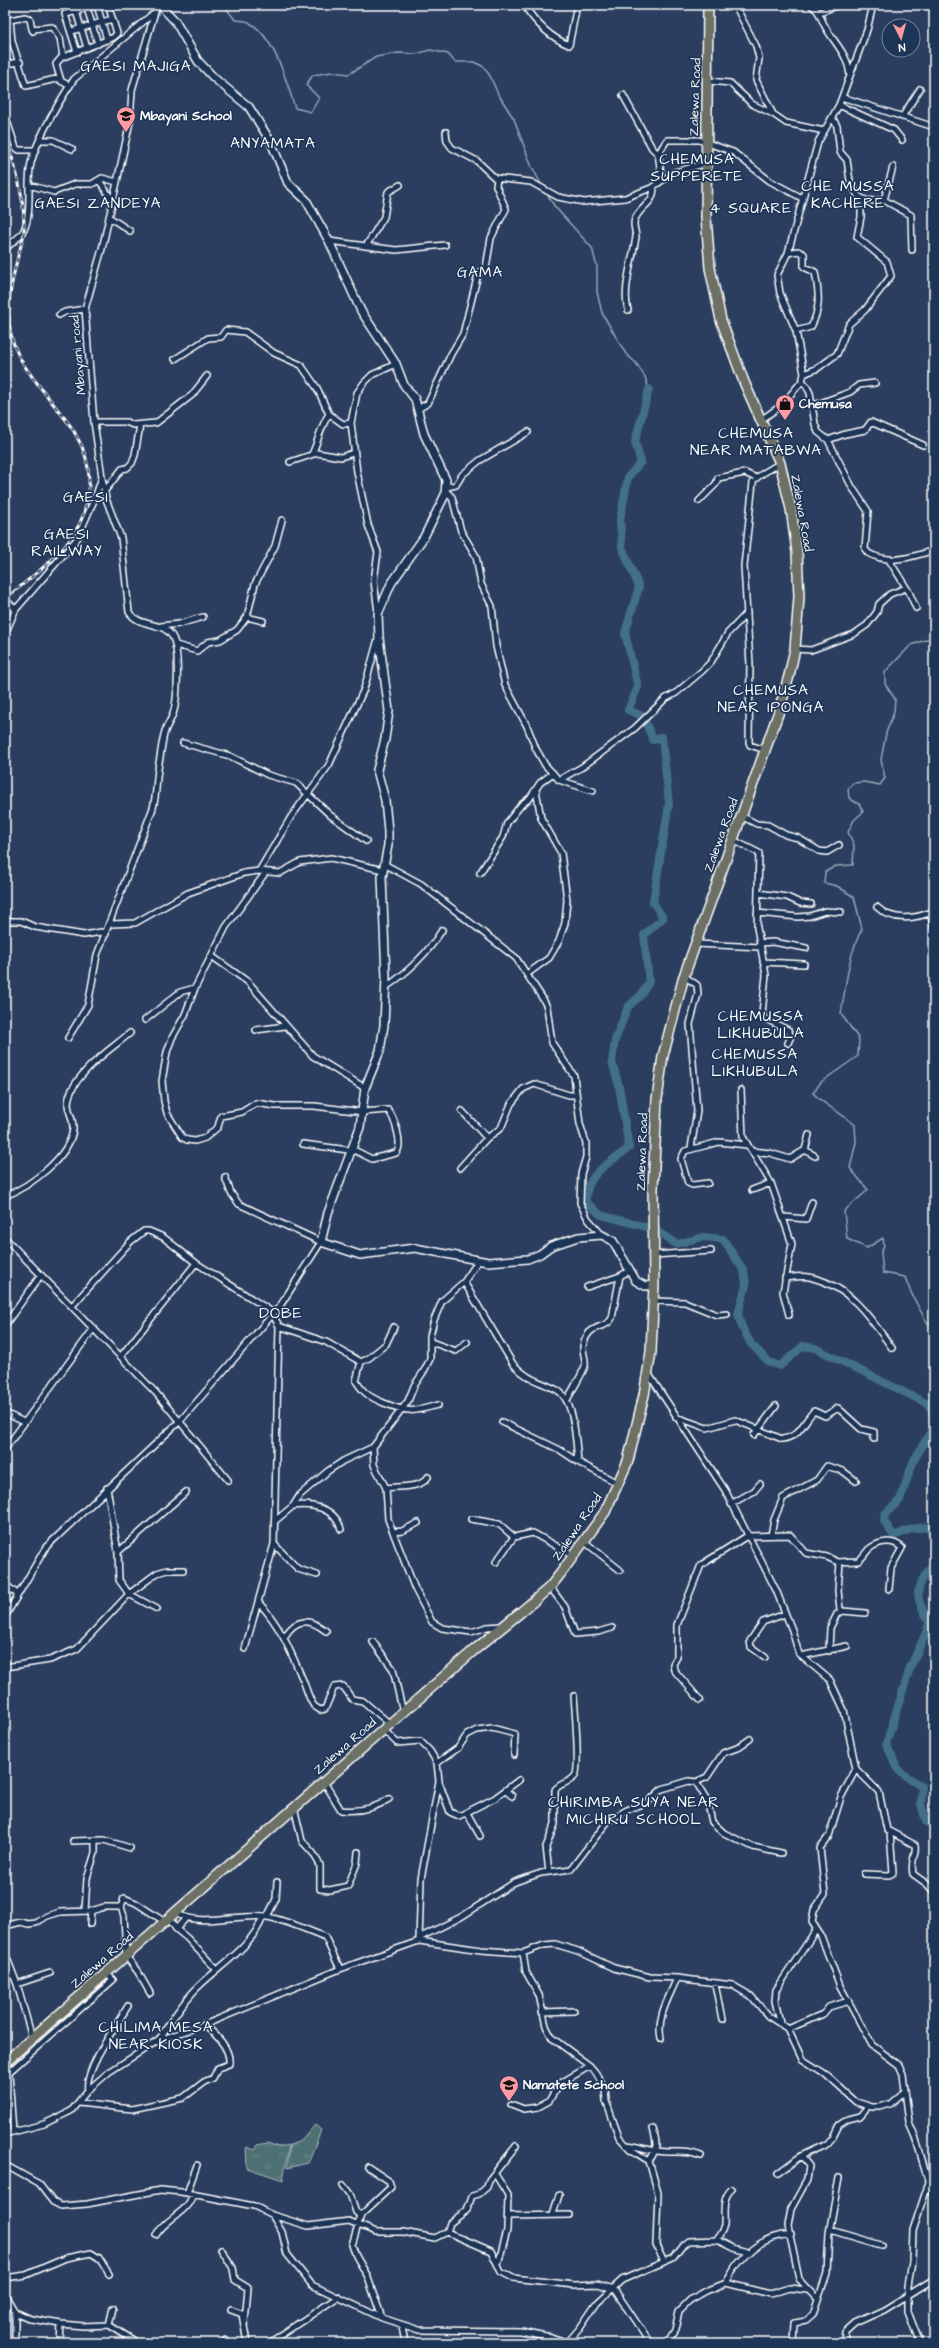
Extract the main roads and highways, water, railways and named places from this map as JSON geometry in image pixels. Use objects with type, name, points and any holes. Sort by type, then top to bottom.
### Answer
[{"type":"highway","name":"Zalewa Road","points":[[7,2061],[294,1807],[550,1587],[585,1542],[605,1512],[619,1484],[634,1439],[648,1373],[654,1285],[653,1189],[657,1099],[663,1056],[684,976],[765,750],[789,676],[795,649],[799,597],[797,552],[791,509],[780,463],[729,344],[714,292],[707,238],[706,143],[709,81],[708,5]]},
{"type":"waterway","points":[[224,5],[235,20],[249,22],[259,30],[279,61],[295,108],[311,112],[319,98],[306,85],[313,75],[332,72],[349,74],[376,57],[399,53],[416,54],[430,50],[448,54],[455,62],[474,62],[484,67],[498,94],[514,119],[531,165],[541,184]]},
{"type":"waterway","points":[[547,194],[555,207],[592,248],[597,267],[597,292],[602,313],[626,354],[636,363],[645,377],[649,389]]},
{"type":"waterway","points":[[640,715],[628,710],[638,687],[625,633],[639,587],[622,547],[620,520],[628,477],[641,462],[635,442],[649,389]]},
{"type":"waterway","points":[[934,637],[911,645],[885,672],[885,684],[895,699],[894,712],[886,733],[881,760],[885,778],[880,785],[864,782],[853,783],[848,789],[849,798],[860,805],[863,812],[854,820],[848,832],[854,845],[853,865],[836,866],[825,872],[824,883],[837,886],[854,897],[862,929],[857,939],[851,960],[841,1014],[859,1039],[858,1056],[821,1082],[813,1093],[855,1125],[856,1142],[850,1168],[868,1190],[844,1211],[847,1239],[867,1248],[883,1238],[884,1245],[881,1253],[883,1273],[905,1277],[912,1295],[927,1323],[934,1325]]},
{"type":"waterway","points":[[645,721],[653,740],[662,737],[669,804],[653,902],[663,918],[644,935],[649,982],[641,995],[628,1007],[615,1040],[612,1062],[619,1086],[629,1148],[599,1170],[589,1184],[586,1202],[601,1215],[654,1229],[676,1244],[703,1237],[723,1239],[744,1271],[746,1285],[738,1314],[742,1327],[751,1344],[769,1362],[780,1366],[803,1346],[815,1348],[928,1404],[933,1413],[934,1422]]},
{"type":"waterway","points":[[928,1404],[934,1389]]},
{"type":"waterway","points":[[934,1426],[913,1462],[900,1500],[885,1514],[884,1521],[894,1536],[911,1529],[927,1527],[934,1535]]},
{"type":"waterway","points":[[934,1563],[923,1578],[918,1591],[920,1604],[929,1621],[928,1628],[910,1668],[886,1744],[899,1771],[922,1787],[921,1804],[926,1822],[934,1826]]},
{"type":"railway","points":[[5,135],[19,182],[24,218],[23,236],[9,304],[9,324],[13,343],[27,369],[74,431],[83,448],[89,477],[89,491],[86,505],[75,533],[66,545],[52,559],[5,599]]},
{"type":"place","name":"Mbayani School","points":[[126,133]]},
{"type":"place","name":"Chemusa","points":[[785,421]]},
{"type":"place","name":"Namatete School","points":[[509,2102]]},
{"type":"district","name":"GAESI MAJIGA","points":[[136,66]]},
{"type":"district","name":"ANYAMATA","points":[[273,143]]},
{"type":"district","name":"CHEMUSA SUPPERETE","points":[[697,168]]},
{"type":"district","name":"CHE MUSSA KACHERE","points":[[848,194]]},
{"type":"district","name":"GAESI ZANDEYA","points":[[98,203]]},
{"type":"district","name":"4 SQUARE","points":[[751,208]]},
{"type":"district","name":"GAMA","points":[[480,272]]},
{"type":"district","name":"CHEMUSA NEAR MATABWA","points":[[756,442]]},
{"type":"district","name":"GAESI","points":[[86,497]]},
{"type":"district","name":"GAESI RAILWAY","points":[[67,542]]},
{"type":"district","name":"CHEMUSA NEAR IPONGA","points":[[771,698]]},
{"type":"district","name":"CHEMUSSA LIKHUBULA","points":[[761,1024]]},
{"type":"district","name":"CHEMUSSA LIKHUBULA","points":[[755,1062]]},
{"type":"district","name":"DOBE","points":[[281,1313]]},
{"type":"district","name":"CHIRIMBA SUYA NEAR MICHIRU SCHOOL","points":[[634,1810]]},
{"type":"district","name":"CHILIMA MESA NEAR KIOSK","points":[[156,2036]]}]
